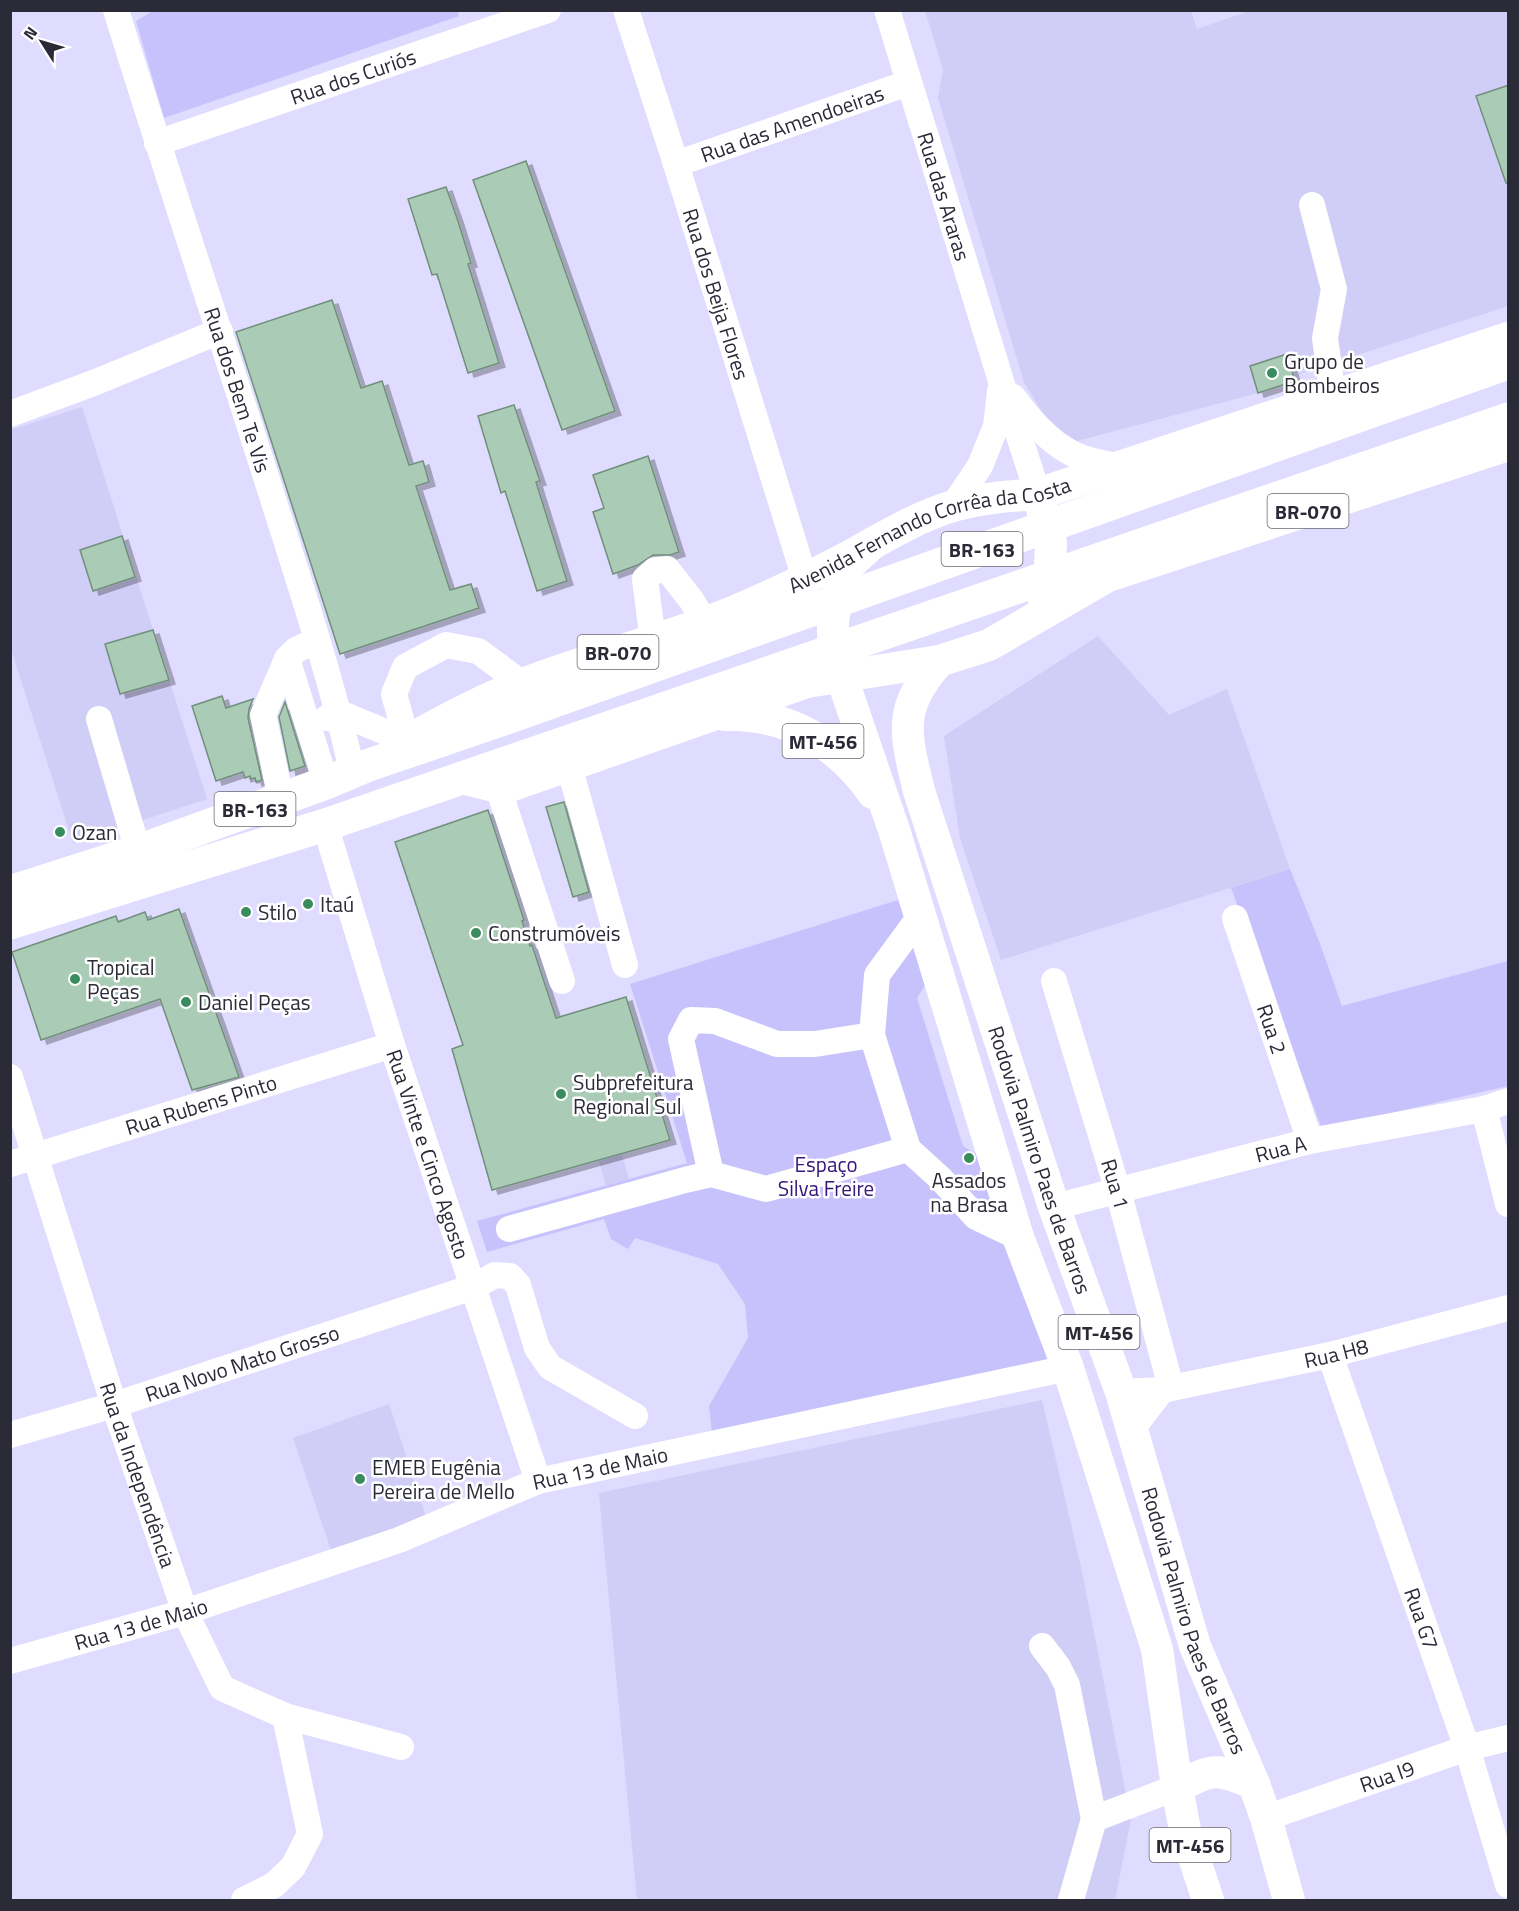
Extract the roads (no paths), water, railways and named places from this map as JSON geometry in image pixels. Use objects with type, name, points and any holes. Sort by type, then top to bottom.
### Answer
[{"type":"highway","name":"Avenida Fernando Corrêa da Costa","points":[[10,892],[138,850],[348,773],[1509,363]]},
{"type":"highway","name":"BR-163","points":[[10,923],[325,825],[461,778],[504,775],[1509,419]]},
{"type":"main road","name":"Avenida Fernando Corrêa da Costa","points":[[348,773],[473,706],[523,684],[705,623],[805,579],[911,522],[953,506],[993,498],[1038,494],[1509,338]]},
{"type":"main road","name":"BR-070","points":[[504,775],[513,785],[807,682],[939,661],[989,645],[1108,576],[1509,445]]},
{"type":"main road","points":[[1035,618],[1045,600],[1049,584],[1051,543],[1038,494]]},
{"type":"main road","name":"BR-070","points":[[841,675],[833,636],[838,593],[843,576],[850,564],[873,543]]},
{"type":"main road","name":"Rodovia Palmiro Paes de Barros","points":[[939,661],[923,681],[910,707],[907,735],[912,760],[937,850],[1054,1207],[1121,1392],[1195,1646],[1254,1784],[1266,1818],[1281,1893]]},
{"type":"main road","name":"Rodovia Palmiro Paes de Barros","points":[[841,675],[921,915],[1018,1237],[1068,1368],[1157,1649],[1185,1830],[1208,1900]]},
{"type":"main road","name":"MT-456","points":[[710,716],[757,716],[803,729],[821,740],[845,759],[860,775],[876,797],[895,833]]},
{"type":"main road","points":[[1177,1788],[1216,1771],[1235,1775],[1254,1784]]},
{"type":"street","name":"Rua dos Bem Te Vis","points":[[116,10],[340,713],[348,773]]},
{"type":"street","name":"Rua dos Curiós","points":[[157,143],[548,10]]},
{"type":"street","name":"Rua dos Beija Flores","points":[[626,10],[805,579]]},
{"type":"street","name":"Rua das Araras","points":[[887,10],[1038,494]]},
{"type":"street","name":"Rua das Amendoeiras","points":[[676,164],[908,83]]},
{"type":"street","points":[[1312,205],[1334,289],[1325,338],[1333,397]]},
{"type":"street","points":[[10,414],[96,382],[220,331]]},
{"type":"street","points":[[1001,381],[1030,421],[1055,442],[1078,457],[1122,467]]},
{"type":"street","points":[[953,506],[980,466],[996,426],[1001,381]]},
{"type":"street","points":[[653,641],[645,579],[655,570],[667,569],[692,601],[705,623]]},
{"type":"street","points":[[280,799],[263,715],[287,659],[297,650],[317,640]]},
{"type":"street","points":[[407,741],[394,694],[405,667],[446,645],[478,651],[523,684]]},
{"type":"street","points":[[287,659],[308,726],[348,773]]},
{"type":"street","points":[[308,726],[340,713],[407,741]]},
{"type":"street","points":[[99,719],[138,850]]},
{"type":"street","points":[[569,766],[625,965]]},
{"type":"street","points":[[504,775],[562,981]]},
{"type":"street","name":"Rua Vinte e Cinco Agosto","points":[[325,825],[392,1045],[538,1481]]},
{"type":"street","points":[[921,915],[877,975],[872,1035],[908,1149],[976,1217],[1018,1237]]},
{"type":"street","name":"Rua 2","points":[[1235,918],[1310,1142]]},
{"type":"street","name":"Rua 1","points":[[1053,981],[1118,1191],[1167,1389]]},
{"type":"street","points":[[711,1174],[681,1039],[691,1020],[715,1021],[777,1044],[815,1044],[872,1035]]},
{"type":"street","name":"Rua Rubens Pinto","points":[[10,1164],[392,1045]]},
{"type":"street","name":"Rua da Independência","points":[[10,1077],[114,1404],[185,1612],[222,1688],[285,1716],[401,1747]]},
{"type":"street","name":"Rua A","points":[[1054,1207],[1310,1142],[1484,1108],[1509,1101]]},
{"type":"street","points":[[1484,1108],[1509,1204]]},
{"type":"street","points":[[508,1228],[685,1179],[711,1174],[765,1189],[908,1149]]},
{"type":"street","name":"Rua Novo Mato Grosso","points":[[10,1436],[473,1287],[495,1275],[510,1276],[518,1285],[537,1348],[550,1367],[635,1416]]},
{"type":"street","name":"Rua H8","points":[[1121,1392],[1167,1389],[1330,1355],[1509,1308]]},
{"type":"street","name":"Rua G7","points":[[1330,1355],[1467,1748],[1509,1885]]},
{"type":"street","name":"Rua 13 de Maio","points":[[10,1661],[185,1612],[399,1540],[538,1481],[1068,1368]]},
{"type":"street","points":[[1132,1429],[1167,1389]]},
{"type":"street","points":[[1042,1646],[1058,1667],[1067,1685],[1094,1819],[1071,1900]]},
{"type":"street","points":[[244,1900],[274,1885],[292,1867],[310,1834],[285,1716]]},
{"type":"street","name":"Rua I9","points":[[1266,1818],[1467,1748],[1509,1738]]},
{"type":"street","points":[[1094,1819],[1177,1788]]},
{"type":"place","name":"Grupo de Bombeiros","points":[[1272,373]]},
{"type":"place","name":"Ozan","points":[[60,832]]},
{"type":"place","name":"Itaú","points":[[308,904]]},
{"type":"place","name":"Stilo","points":[[246,912]]},
{"type":"place","name":"Construmóveis","points":[[476,933]]},
{"type":"place","name":"Tropical Peças","points":[[75,979]]},
{"type":"place","name":"Daniel Peças","points":[[186,1002]]},
{"type":"place","name":"Subprefeitura Regional Sul","points":[[561,1094]]},
{"type":"place","name":"Assados na Brasa","points":[[969,1158]]},
{"type":"place","name":"EMEB Eugênia Pereira de Mello","points":[[360,1479]]},
{"type":"park label","name":"Espaço Silva Freire","points":[[826,1176]]}]
